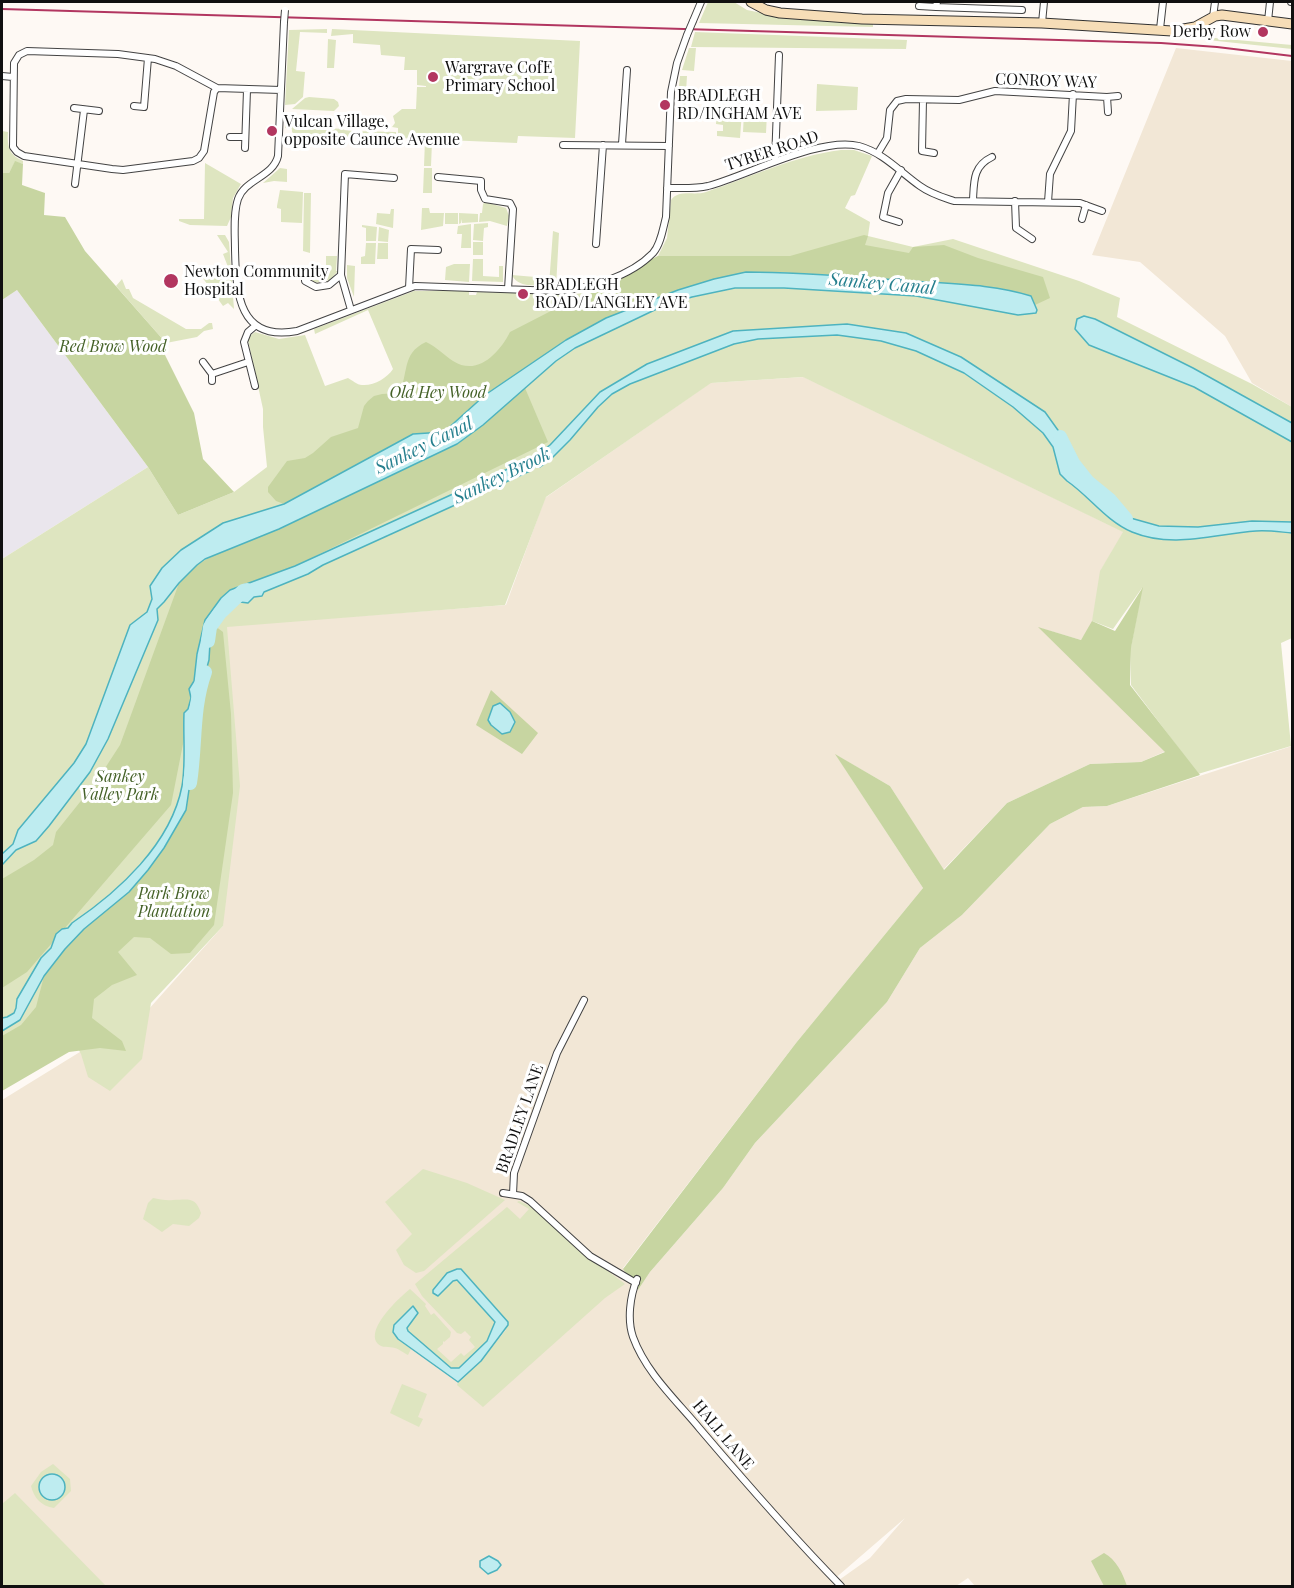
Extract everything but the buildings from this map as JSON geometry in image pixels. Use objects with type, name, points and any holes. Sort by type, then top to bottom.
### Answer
[{"type":"street","points":[[285,2],[277,161],[244,189],[237,203],[235,238],[237,290],[246,315],[255,326],[273,333],[297,331],[409,288],[427,286],[576,290],[600,284],[636,266],[655,252],[666,217],[673,80],[687,34],[701,2]]},
{"type":"street","points":[[751,2],[771,11],[839,17],[1042,23],[1182,31],[1222,15],[1293,24]]},
{"type":"street","points":[[1042,23],[1044,2]]},
{"type":"street","points":[[1160,29],[1163,2]]},
{"type":"street","points":[[1214,17],[1215,2]]},
{"type":"street","points":[[1268,21],[1270,2]]},
{"type":"street","points":[[919,6],[937,4],[1022,10]]},
{"type":"street","points":[[217,88],[214,92],[204,151],[197,159],[176,165],[123,170],[24,156],[15,150],[13,77],[16,58],[27,51],[118,54],[148,58],[176,66],[217,88],[281,90]]},
{"type":"street","points":[[775,161],[779,55]]},
{"type":"street","points":[[134,106],[144,107],[148,58]]},
{"type":"street","points":[[622,144],[627,70]]},
{"type":"street","points":[[2,76],[13,77]]},
{"type":"street","points":[[245,148],[247,90]]},
{"type":"street","name":"CONROY WAY","points":[[878,153],[887,138],[893,106],[897,101],[959,100],[995,91],[1118,96]]},
{"type":"street","points":[[1048,202],[1050,174],[1071,130],[1073,94]]},
{"type":"street","name":"CONROY WAY","points":[[1107,97],[1108,112]]},
{"type":"street","points":[[923,100],[921,151],[934,153]]},
{"type":"street","points":[[74,108],[99,111]]},
{"type":"street","points":[[75,184],[84,110]]},
{"type":"street","points":[[230,137],[245,137]]},
{"type":"street","points":[[563,144],[669,146]]},
{"type":"street","points":[[596,244],[603,145]]},
{"type":"street","name":"TYRER ROAD","points":[[667,188],[709,186],[775,161],[843,145],[857,146],[878,153],[921,187],[937,196],[954,201],[1048,202],[1086,205],[1102,211]]},
{"type":"street","points":[[973,200],[975,176],[982,162],[992,157]]},
{"type":"street","points":[[899,222],[883,217],[888,193],[901,170]]},
{"type":"street","points":[[351,310],[341,275],[345,174],[394,178]]},
{"type":"street","points":[[438,177],[481,180],[481,190],[485,199],[510,203],[513,209],[508,289]]},
{"type":"street","points":[[1015,201],[1016,228],[1032,238]]},
{"type":"street","points":[[1082,219],[1086,205]]},
{"type":"street","points":[[409,288],[411,249],[438,250]]},
{"type":"street","points":[[305,270],[305,281],[316,287],[329,285],[341,275]]},
{"type":"street","points":[[255,326],[245,336],[244,342],[255,386]]},
{"type":"street","points":[[203,362],[212,378],[248,362]]},
{"type":"street","name":"BRADLEY LANE","points":[[513,1194],[514,1173],[557,1053],[584,1000]]},
{"type":"street","name":"BRADLEY LANE","points":[[503,1193],[513,1194],[530,1201],[590,1256],[637,1281]]},
{"type":"street","name":"HALL LANE","points":[[637,1281],[632,1297],[631,1328],[644,1359],[662,1384],[778,1521],[841,1587]]},
{"type":"shaded area","points":[[1176,48],[1292,61],[1292,407],[1252,383],[1225,336],[1140,262],[1092,255]]},
{"type":"shaded area","points":[[17,290],[148,467],[2,559],[2,300]]},
{"type":"shaded area","points":[[804,377],[1124,532],[1101,570],[1092,624],[1081,640],[1040,628],[1166,751],[1141,762],[1090,764],[1007,803],[943,870],[890,786],[836,755],[923,888],[796,1043],[623,1268],[638,1290],[650,1272],[723,1188],[755,1143],[887,1002],[920,948],[962,915],[1050,824],[1083,807],[1107,806],[1292,746],[1292,1586],[975,1586],[968,1578],[956,1586],[846,1586],[839,1580],[870,1558],[905,1518],[832,1581],[836,1586],[2,1586],[2,1100],[148,1010],[223,926],[225,626],[506,605],[545,498],[710,383]]},
{"type":"green space","points":[[708,2],[734,2],[747,10],[777,16],[873,24],[873,27],[699,23]]},
{"type":"green space","points":[[327,29],[327,33],[300,32],[296,71],[305,72],[303,97],[295,104],[285,105],[289,30]]},
{"type":"green space","name":"Wargrave CofE Primary School","points":[[332,29],[580,41],[575,138],[518,136],[517,143],[398,138],[398,128],[392,127],[395,123],[393,116],[402,109],[416,109],[417,87],[426,87],[417,85],[417,70],[404,70],[405,57],[381,55],[380,45],[353,43],[353,34],[331,36]]},
{"type":"green space","points":[[1198,31],[1204,37],[1292,45],[1292,49],[1189,38],[1189,35]]},
{"type":"green space","points":[[695,32],[907,40],[906,49],[691,47]]},
{"type":"green space","points":[[328,39],[336,40],[334,68],[327,68]]},
{"type":"green space","points":[[689,48],[696,48],[694,71],[682,70]]},
{"type":"green space","points":[[680,76],[687,76],[685,108],[677,108]]},
{"type":"green space","points":[[817,84],[858,87],[857,110],[816,111]]},
{"type":"green space","points":[[309,97],[334,99],[339,106],[334,111],[292,109]]},
{"type":"green space","points":[[717,111],[742,112],[740,138],[717,136],[717,131],[723,131],[723,125],[716,124]]},
{"type":"green space","points":[[744,112],[767,113],[766,133],[743,132]]},
{"type":"green space","points":[[288,113],[294,114],[289,119],[290,126],[344,129],[352,131],[351,137],[295,135],[292,129],[285,128]]},
{"type":"green space","points":[[2,131],[8,132],[8,142],[12,153],[23,161],[23,164],[15,162],[9,173],[4,174],[2,173]]},
{"type":"green space","points":[[353,131],[396,132],[396,138],[354,136]]},
{"type":"green space","points":[[425,140],[432,142],[431,166],[424,166]]},
{"type":"green space","name":"Sankey Valley Park","points":[[841,150],[854,150],[872,156],[855,195],[851,196],[845,208],[870,222],[868,236],[913,247],[953,239],[1079,281],[1120,298],[1117,317],[1252,384],[1292,407],[1292,638],[1281,643],[1291,746],[1198,774],[1131,685],[1131,647],[1142,588],[1113,629],[1092,621],[1100,571],[1123,532],[803,377],[711,383],[546,497],[505,605],[227,627],[240,786],[223,926],[151,1003],[142,1059],[110,1091],[88,1077],[75,1043],[2,1088],[2,559],[148,467],[178,515],[234,492],[267,467],[263,409],[248,340],[255,332],[279,339],[305,335],[325,386],[348,378],[360,385],[376,383],[393,369],[368,310],[315,334],[314,329],[414,291],[469,291],[469,295],[476,295],[477,292],[576,294],[589,292],[658,256],[667,238],[671,200],[674,197],[706,192],[789,162]]},
{"type":"green space","name":"Red Brow Wood","points":[[15,161],[23,164],[22,185],[45,193],[44,215],[65,217],[85,251],[166,343],[159,343],[194,413],[203,459],[234,492],[178,515],[148,467],[17,290],[2,300],[2,173],[9,173]]},
{"type":"green space","points":[[205,163],[241,184],[233,198],[231,217],[227,226],[190,225],[179,221],[179,219],[204,219]]},
{"type":"green space","points":[[280,168],[287,169],[287,182],[263,183]]},
{"type":"green space","points":[[424,168],[432,168],[432,193],[423,193]]},
{"type":"green space","points":[[280,190],[303,192],[302,223],[281,222],[281,209],[277,208]]},
{"type":"green space","points":[[304,193],[311,193],[310,253],[303,251]]},
{"type":"green space","points":[[485,202],[506,208],[509,216],[507,226],[490,221],[479,222]]},
{"type":"green space","points":[[422,208],[429,208],[430,213],[444,213],[443,226],[421,230]]},
{"type":"green space","points":[[391,209],[394,209],[393,228],[376,224],[377,213],[390,214]]},
{"type":"green space","points":[[445,213],[458,213],[458,224],[445,224]]},
{"type":"green space","points":[[459,213],[478,214],[478,222],[462,223],[461,219],[459,224]]},
{"type":"green space","points":[[488,223],[488,227],[484,228],[483,241],[473,240],[474,224]]},
{"type":"green space","points":[[471,224],[471,248],[461,248],[462,234],[457,234],[458,226]]},
{"type":"green space","points":[[362,225],[377,227],[376,241],[366,241],[366,228]]},
{"type":"green space","points":[[379,227],[389,230],[388,242],[378,241]]},
{"type":"green space","points":[[553,231],[559,233],[556,287],[549,285]]},
{"type":"green space","points":[[217,235],[225,235],[229,242],[234,309],[228,303],[223,306],[202,277],[228,267],[223,254],[228,252]]},
{"type":"green space","name":"Old Hey Wood","points":[[864,235],[868,236],[865,245],[909,253],[913,247],[944,245],[978,258],[1043,277],[1050,298],[1035,305],[1031,296],[1017,292],[962,285],[775,272],[678,290],[606,318],[566,340],[485,395],[444,432],[413,434],[284,504],[276,501],[268,492],[268,487],[287,461],[305,458],[331,437],[358,428],[364,406],[374,396],[398,393],[412,352],[426,342],[453,361],[471,366],[487,360],[494,354],[510,332],[658,256],[790,256]]},
{"type":"green space","points":[[473,242],[483,242],[483,255],[473,255]]},
{"type":"green space","points":[[366,243],[376,243],[375,264],[361,264],[361,257],[365,256]]},
{"type":"green space","points":[[378,243],[388,243],[388,259],[377,259]]},
{"type":"green space","points":[[326,256],[337,256],[336,271],[338,271],[330,280],[314,283],[311,277],[326,277]]},
{"type":"green space","points":[[473,259],[483,259],[483,276],[499,277],[499,266],[503,266],[503,282],[472,281]]},
{"type":"green space","points":[[454,264],[470,264],[469,282],[445,280],[446,267]]},
{"type":"green space","points":[[347,265],[355,266],[354,297],[347,278]]},
{"type":"green space","points":[[512,275],[547,278],[547,286],[523,284]]},
{"type":"green space","points":[[122,279],[133,298],[186,329],[201,329],[212,323],[213,329],[204,331],[197,337],[166,343],[116,286]]},
{"type":"green space","points":[[525,388],[548,442],[295,566],[233,591],[208,617],[171,805],[27,972],[2,988],[2,879],[34,860],[53,845],[56,832],[96,782],[120,745],[179,583],[197,565],[219,552],[279,529],[457,444],[483,425]]},
{"type":"green space","points":[[1143,587],[1131,648],[1130,685],[1200,775],[1107,806],[1083,807],[1050,824],[962,915],[920,948],[887,1002],[755,1143],[723,1188],[650,1272],[638,1290],[623,1269],[796,1043],[923,888],[835,754],[890,786],[944,870],[1007,803],[1090,764],[1141,762],[1165,752],[1038,627],[1081,640],[1092,621],[1115,631]]},
{"type":"green space","name":"Park Brow Plantation","points":[[215,626],[223,632],[231,714],[233,793],[214,925],[190,953],[171,954],[150,938],[134,937],[118,952],[137,975],[112,985],[94,999],[92,1018],[122,1041],[126,1051],[100,1048],[69,1052],[2,1091],[2,1036],[21,1025],[36,1007],[44,976],[84,929],[129,892],[186,810],[200,685],[209,660],[210,630]]},
{"type":"green space","points":[[491,690],[538,733],[522,754],[476,725]]},
{"type":"green space","points":[[423,1169],[467,1183],[505,1200],[424,1271],[416,1273],[404,1265],[396,1250],[412,1234],[385,1202]]},
{"type":"green space","points":[[153,1198],[190,1200],[196,1204],[201,1213],[199,1218],[189,1226],[173,1224],[162,1232],[143,1219],[148,1203]]},
{"type":"green space","points":[[517,1202],[530,1206],[588,1256],[625,1284],[605,1298],[483,1407],[457,1385],[481,1361],[506,1330],[461,1269],[438,1296],[456,1280],[495,1322],[487,1341],[459,1368],[451,1368],[408,1331],[407,1328],[418,1313],[413,1306],[394,1325],[398,1339],[411,1349],[408,1355],[393,1347],[379,1345],[375,1337],[376,1329],[386,1313],[410,1289],[426,1304],[431,1315],[434,1313],[451,1332],[450,1337],[443,1341],[437,1349],[451,1362],[461,1353],[464,1356],[475,1347],[469,1340],[471,1337],[465,1331],[461,1334],[457,1333],[422,1296],[415,1284],[507,1207],[520,1219],[529,1209]]},
{"type":"green space","points":[[402,1384],[427,1394],[418,1417],[423,1419],[419,1427],[390,1413]]},
{"type":"green space","points":[[53,1464],[70,1479],[71,1491],[54,1508],[42,1503],[32,1490],[31,1486],[41,1472]],"holes":[[[48,1475],[60,1477],[64,1488],[60,1496],[51,1499],[41,1493]]]},
{"type":"green space","points":[[15,1493],[106,1586],[2,1586],[2,1504]]},
{"type":"green space","points":[[1104,1553],[1115,1563],[1127,1586],[1104,1586],[1091,1561]]},
{"type":"water","name":"Sankey Canal","points":[[746,272],[829,275],[987,287],[1031,296],[1037,310],[1036,313],[1018,315],[916,296],[784,288],[735,288],[663,306],[575,348],[556,361],[483,425],[457,444],[279,529],[205,559],[197,565],[157,609],[158,620],[108,739],[90,772],[36,841],[16,850],[2,865],[2,854],[13,844],[18,830],[74,763],[86,744],[130,625],[147,612],[152,599],[150,586],[162,568],[181,550],[223,523],[284,504],[413,434],[444,432],[485,395],[566,340],[606,318],[678,290]]},
{"type":"water","points":[[1084,316],[1095,319],[1193,368],[1292,423],[1292,442],[1194,387],[1089,345],[1075,329],[1077,319]]},
{"type":"water","points":[[847,324],[906,333],[961,357],[1045,412],[1065,440],[1071,466],[1127,517],[1159,526],[1198,527],[1252,521],[1292,522],[1292,533],[1256,531],[1178,540],[1147,537],[1132,532],[1114,522],[1060,474],[1053,447],[1043,433],[1013,407],[964,373],[916,351],[881,341],[837,335],[758,339],[734,344],[630,384],[612,394],[570,440],[540,467],[532,467],[530,471],[323,565],[308,574],[264,592],[262,596],[254,597],[248,603],[232,601],[211,626],[209,660],[196,706],[194,756],[186,810],[148,870],[129,892],[84,929],[65,949],[44,976],[20,1020],[2,1031],[2,1018],[14,1013],[17,999],[41,958],[51,948],[56,934],[68,928],[124,881],[140,865],[167,828],[182,786],[184,713],[188,709],[191,698],[189,689],[194,681],[197,654],[205,620],[230,590],[295,566],[534,457],[550,445],[600,392],[647,364],[733,331]]},
{"type":"water","points":[[500,703],[510,712],[515,722],[510,732],[502,734],[488,720],[493,706]]},
{"type":"water","points":[[461,1269],[508,1322],[481,1361],[458,1382],[398,1339],[393,1332],[394,1325],[413,1306],[418,1313],[407,1328],[408,1331],[451,1368],[459,1368],[487,1341],[495,1322],[457,1280],[453,1281],[438,1296],[433,1293],[447,1273]]},
{"type":"water","points":[[52,1474],[61,1478],[65,1487],[61,1496],[52,1500],[43,1496],[39,1487],[43,1478]]},
{"type":"water","points":[[489,1556],[501,1565],[497,1570],[488,1574],[480,1567],[480,1561]]},
{"type":"waterway","name":"Sankey Brook","points":[[1060,437],[1073,463],[1088,482],[1110,500],[1126,519]]},
{"type":"waterway","name":"Sankey Brook","points":[[208,641],[210,627],[220,613],[243,591],[247,590]]},
{"type":"waterway","name":"Sankey Brook","points":[[190,783],[196,713],[205,672]]},
{"type":"railway","points":[[2,9],[1161,43],[1292,56]]},
{"type":"place","name":"Derby Row","points":[[1263,32]]},
{"type":"place","name":"Wargrave CofE Primary School","points":[[433,77]]},
{"type":"place","name":"BRADLEGH RD/INGHAM AVE","points":[[665,105]]},
{"type":"place","name":"Vulcan Village, opposite Caunce Avenue","points":[[272,131]]},
{"type":"place","name":"Newton Community Hospital","points":[[171,281]]},
{"type":"place","name":"BRADLEGH ROAD/LANGLEY AVE","points":[[523,294]]}]
